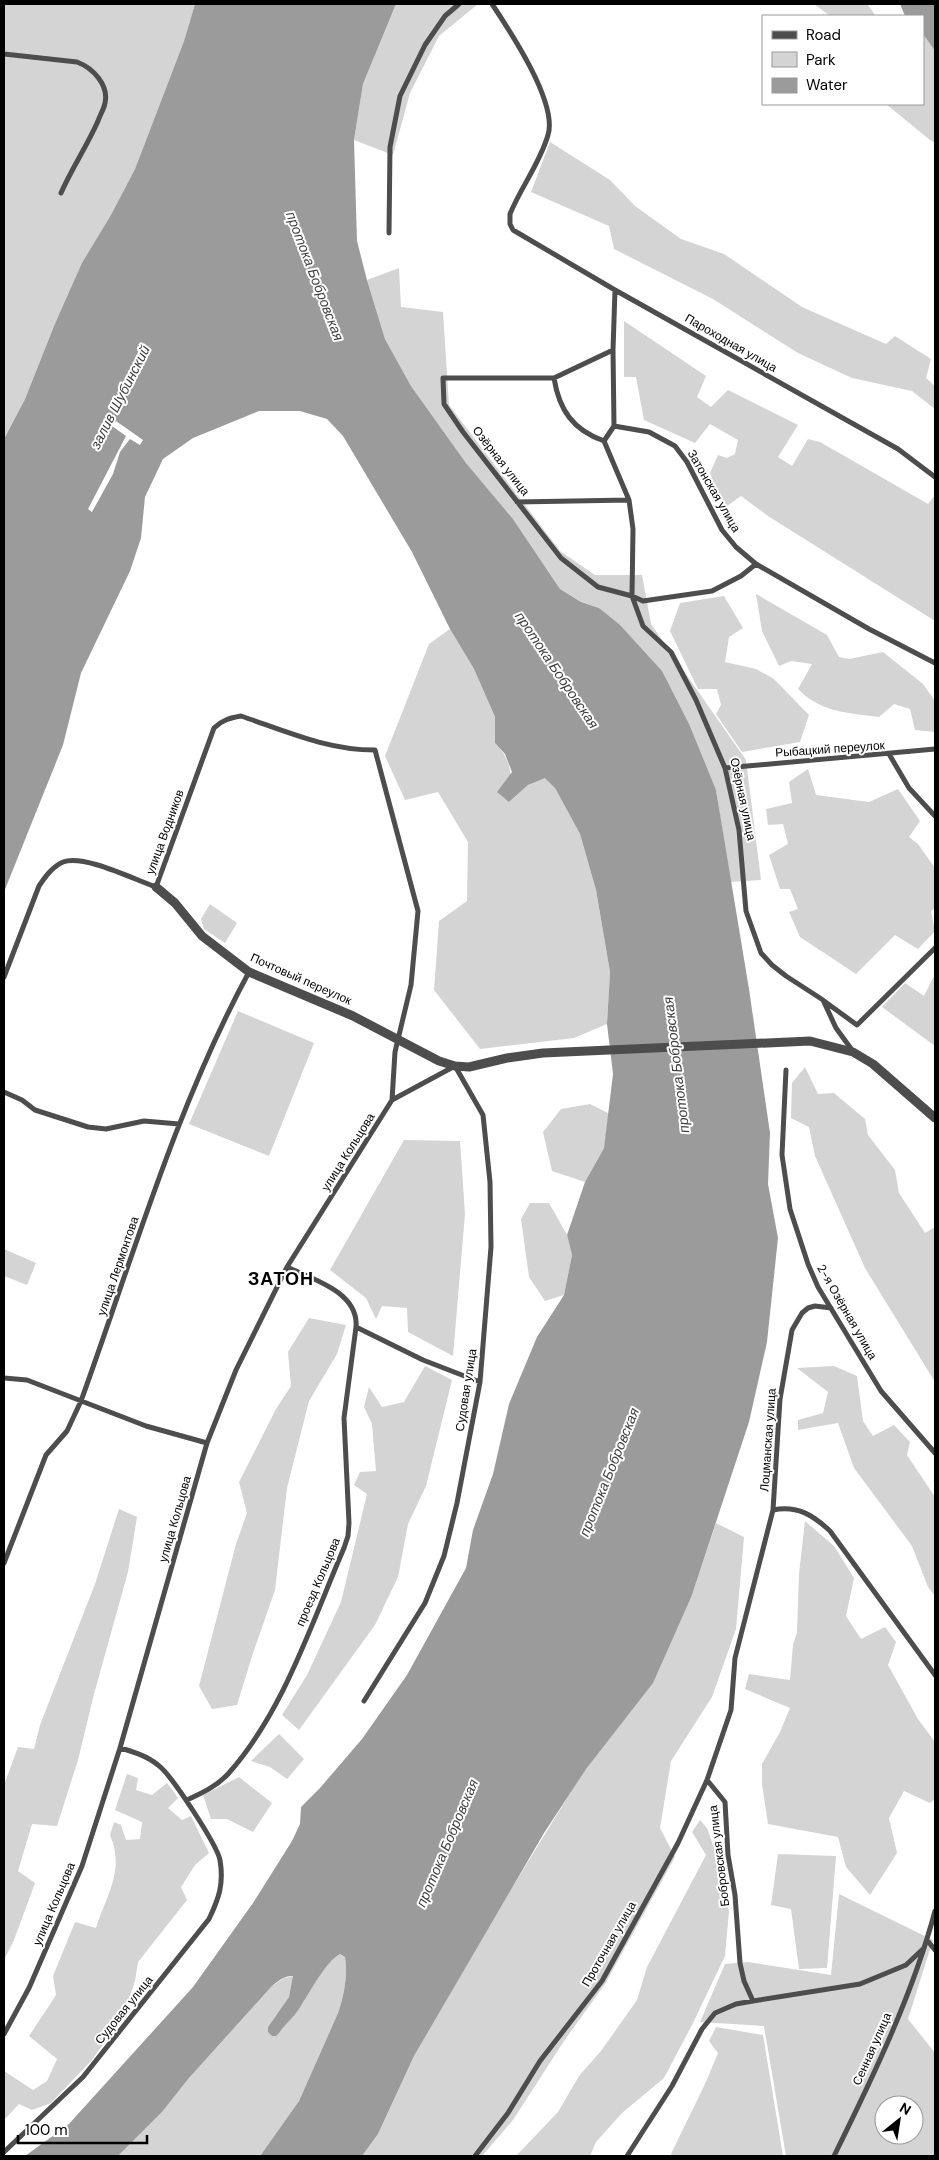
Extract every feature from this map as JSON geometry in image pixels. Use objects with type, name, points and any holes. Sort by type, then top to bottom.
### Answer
[{"type":"street","points":[[390,233],[390,148],[400,96],[425,45],[445,16],[459,4]]},
{"type":"street","name":"Пароходная улица","points":[[492,4],[510,31],[539,87],[546,102],[551,123],[544,146],[510,214],[510,224],[513,230],[898,449],[935,477]]},
{"type":"street","points":[[4,54],[77,62],[86,65],[95,74],[105,90],[105,103],[61,193]]},
{"type":"street","points":[[613,350],[554,378],[557,395],[571,420],[587,434],[604,441],[614,426],[613,350],[616,290]]},
{"type":"street","name":"Озёрная улица","points":[[554,378],[443,378],[444,404],[462,432],[561,558],[598,587],[632,596],[643,601],[712,590],[741,576],[756,564]]},
{"type":"street","name":"Затонская улица","points":[[614,426],[649,432],[675,446],[688,462],[722,530],[736,547],[756,564],[869,629],[935,662]]},
{"type":"street","name":"Озёрная улица","points":[[604,441],[628,500],[633,529],[632,596],[643,626],[671,652],[696,700],[725,768],[739,830],[746,911],[761,954],[786,976],[822,1000],[836,1028],[853,1052]]},
{"type":"street","points":[[517,502],[628,500]]},
{"type":"street","name":"улица Водников","points":[[4,977],[38,886],[56,866],[65,861],[76,861],[96,866],[156,888],[214,728],[228,718],[241,716],[327,746],[351,750],[375,750],[418,911],[411,985],[397,1038]]},
{"type":"street","name":"Рыбацкий переулок","points":[[725,768],[935,749]]},
{"type":"street","points":[[889,754],[909,788],[935,816]]},
{"type":"street","name":"Почтовый переулок","points":[[156,888],[175,903],[202,936],[249,972],[353,1016],[439,1061],[455,1066]]},
{"type":"street","points":[[822,1000],[858,1025],[935,948]]},
{"type":"street","name":"улица Лермонтова","points":[[4,1563],[46,1455],[67,1430],[81,1401],[179,1124],[202,1070],[249,972]]},
{"type":"street","points":[[392,1100],[397,1038]]},
{"type":"street","name":"Озёрная улица","points":[[455,1066],[469,1067],[507,1058],[543,1053],[810,1041],[853,1052],[873,1064],[935,1118]]},
{"type":"street","name":"улица Кольцова","points":[[4,2034],[29,1988],[82,1866],[120,1748],[207,1443],[236,1370],[287,1267],[392,1100],[455,1066]]},
{"type":"street","name":"Судовая улица","points":[[364,1701],[425,1603],[444,1556],[457,1503],[480,1382],[491,1248],[490,1182],[483,1115],[455,1066]]},
{"type":"street","name":"2-я Озёрная улица","points":[[786,1070],[782,1156],[790,1209],[808,1264],[818,1287],[881,1391],[935,1453]]},
{"type":"street","points":[[4,1092],[22,1100],[35,1110],[88,1127],[106,1129],[144,1121],[179,1124]]},
{"type":"street","name":"проезд Кольцова","points":[[187,1800],[212,1787],[228,1774],[272,1714],[348,1536],[344,1418],[356,1320],[353,1307],[343,1297],[328,1286],[287,1267]]},
{"type":"street","name":"Лоцманская улица","points":[[831,1308],[816,1306],[808,1308],[802,1313],[792,1330],[780,1399],[773,1510],[783,1508],[800,1510],[814,1516],[830,1531],[935,1675]]},
{"type":"street","points":[[356,1327],[422,1360],[480,1382]]},
{"type":"street","points":[[4,1378],[26,1380],[146,1426],[207,1443]]},
{"type":"street","points":[[707,1780],[731,1710],[735,1658],[773,1510]]},
{"type":"street","points":[[120,1748],[148,1758],[160,1766],[187,1800]]},
{"type":"street","name":"Бобровская улица","points":[[707,1780],[725,1802],[728,1855],[735,1895],[740,1963],[744,1982],[754,2001]]},
{"type":"street","name":"Проточная улица","points":[[475,2156],[508,2113],[540,2061],[602,1981],[678,1843],[707,1780]]},
{"type":"street","name":"Судовая улица","points":[[4,2152],[83,2077],[209,1919],[220,1897],[222,1878],[220,1858],[187,1800]]},
{"type":"street","points":[[627,2156],[672,2086],[702,2030],[716,2013],[736,2004],[860,1984],[906,1965],[924,1948],[928,1940],[935,1911]]},
{"type":"street","points":[[928,1940],[935,1950]]},
{"type":"street","name":"Сенная улица","points":[[834,2156],[908,1994],[924,1948]]},
{"type":"green space","points":[[4,4],[195,4],[184,41],[135,169],[54,326],[25,399],[4,439]]},
{"type":"green space","points":[[396,4],[478,4],[439,36],[410,93],[393,155],[354,140],[363,84]]},
{"type":"green space","points":[[814,4],[867,4],[875,15],[829,15]]},
{"type":"green space","points":[[924,35],[935,51],[935,143],[887,105],[924,105]]},
{"type":"green space","points":[[550,142],[610,180],[635,206],[681,239],[724,254],[802,307],[886,344],[895,336],[931,359],[926,378],[935,386],[935,409],[912,391],[852,378],[798,353],[713,299],[614,249],[609,226],[531,192]]},
{"type":"green space","points":[[399,268],[401,307],[443,312],[449,405],[560,551],[595,575],[642,575],[651,624],[746,760],[761,880],[730,882],[716,790],[599,608],[581,602],[560,589],[513,519],[466,463],[411,386],[385,339],[367,280]]},
{"type":"green space","points":[[624,321],[706,376],[697,397],[711,407],[728,390],[798,425],[778,457],[792,466],[808,439],[820,442],[928,504],[935,495],[935,621],[768,516],[741,496],[723,509],[710,473],[718,455],[727,458],[735,454],[738,440],[710,424],[695,443],[644,420],[636,377],[624,377]]},
{"type":"green space","points":[[756,594],[827,635],[839,657],[849,659],[883,652],[923,684],[935,701],[935,732],[915,730],[910,709],[894,704],[879,717],[835,710],[816,703],[807,697],[798,689],[812,664],[791,661],[779,666],[762,631]]},
{"type":"green space","points":[[724,596],[743,628],[729,637],[725,662],[756,669],[774,679],[809,715],[800,742],[742,752],[716,714],[721,705],[717,689],[698,689],[670,631],[680,603]]},
{"type":"green space","points":[[450,629],[474,669],[495,717],[495,743],[505,757],[510,770],[509,802],[528,785],[545,777],[555,788],[580,834],[596,890],[610,972],[607,1024],[574,1038],[480,1049],[434,990],[439,921],[467,901],[468,842],[438,792],[405,800],[385,756],[429,644]]},
{"type":"green space","points":[[808,769],[816,795],[869,802],[898,789],[920,821],[909,837],[918,844],[935,868],[935,908],[931,911],[935,931],[918,949],[895,935],[856,974],[800,937],[789,912],[798,909],[790,889],[780,889],[769,855],[788,844],[783,824],[768,825],[766,809],[792,803],[789,782]]},
{"type":"green space","points":[[210,904],[237,923],[225,943],[204,929],[201,919]]},
{"type":"green space","points":[[935,964],[935,1046],[882,1007],[905,983],[924,996],[934,976]]},
{"type":"green space","points":[[238,1011],[314,1043],[269,1156],[189,1124]]},
{"type":"green space","points":[[805,1067],[818,1094],[834,1093],[865,1119],[868,1135],[895,1170],[899,1193],[925,1233],[935,1227],[935,1382],[865,1268],[815,1156],[809,1127],[791,1118],[792,1083]]},
{"type":"green space","points":[[590,1104],[610,1114],[604,1148],[585,1182],[552,1171],[543,1132],[561,1109]]},
{"type":"green space","points":[[404,1140],[460,1141],[465,1214],[453,1356],[408,1332],[407,1308],[382,1306],[376,1319],[366,1298],[330,1270]]},
{"type":"green space","points":[[530,1203],[549,1203],[567,1235],[572,1255],[564,1295],[545,1301],[529,1277],[521,1219]]},
{"type":"green space","points":[[4,1249],[36,1263],[27,1285],[4,1276]]},
{"type":"green space","points":[[309,1318],[346,1325],[337,1354],[309,1401],[287,1488],[275,1590],[237,1705],[212,1709],[199,1686],[236,1544],[247,1513],[239,1482],[276,1409],[291,1386],[288,1352]]},
{"type":"green space","points":[[425,1366],[452,1380],[426,1486],[408,1524],[398,1577],[375,1625],[299,1730],[282,1715],[307,1675],[341,1602],[367,1494],[354,1485],[360,1472],[376,1471],[372,1424],[364,1407],[369,1387],[382,1407],[404,1402]]},
{"type":"green space","points":[[834,1366],[857,1376],[863,1421],[873,1436],[894,1425],[910,1442],[907,1455],[935,1497],[935,1596],[928,1587],[912,1546],[854,1468],[838,1423],[798,1430],[798,1420],[823,1413],[828,1392],[797,1368]]},
{"type":"green space","points":[[119,1509],[137,1517],[128,1572],[94,1694],[78,1760],[57,1826],[32,1824],[18,1871],[35,1883],[14,1940],[4,1960],[4,1785],[18,1747],[34,1749],[40,1725],[95,1584]]},
{"type":"green space","points":[[805,1521],[834,1546],[854,1578],[846,1616],[861,1639],[885,1627],[896,1642],[888,1665],[918,1719],[935,1742],[935,1799],[930,1803],[904,1791],[889,1818],[897,1853],[870,1895],[846,1867],[838,1837],[768,1824],[762,1784],[762,1764],[780,1732],[790,1708],[745,1689],[749,1674],[790,1680],[793,1645],[797,1632],[799,1574]]},
{"type":"green space","points":[[716,1523],[744,1537],[736,1629],[712,1697],[671,1761],[660,1828],[675,1857],[605,1984],[564,2041],[513,2120],[482,2156],[362,2156],[378,2134],[414,2056],[494,1917],[692,1595]]},
{"type":"green space","points":[[279,1734],[304,1759],[287,1779],[270,1767],[251,1761]]},
{"type":"green space","points":[[127,1774],[138,1778],[136,1790],[152,1795],[167,1783],[178,1798],[168,1808],[182,1820],[191,1816],[209,1853],[195,1865],[181,1887],[187,1900],[138,1962],[135,1981],[123,2017],[91,2061],[51,2103],[32,2110],[19,2104],[4,2120],[4,2071],[33,2090],[47,2081],[57,2059],[29,2036],[56,1995],[53,1976],[75,1922],[96,1928],[113,1882],[115,1871],[116,1860],[110,1835],[114,1822],[121,1825],[126,1840],[140,1839],[142,1822],[115,1810]]},
{"type":"green space","points":[[239,1777],[272,1803],[253,1832],[227,1819],[211,1819],[203,1795]]},
{"type":"green space","points":[[700,1820],[707,1828],[720,1865],[729,1911],[725,1956],[664,2078],[622,2113],[596,2142],[590,2156],[516,2156],[558,2112],[579,2076],[601,2051],[637,2000],[647,1967],[706,1855],[692,1832]]},
{"type":"green space","points":[[778,1854],[836,1856],[827,1968],[799,1969],[791,1909],[771,1905]]},
{"type":"green space","points":[[839,1894],[933,1940],[908,2019],[935,2053],[935,2156],[786,2156],[764,2026],[700,2022],[725,1964],[748,1962],[831,1975]]},
{"type":"green space","points":[[340,1954],[345,1957],[346,1978],[338,2013],[299,2101],[260,2156],[118,2156],[162,2112],[189,2078],[272,1986],[284,1978],[294,1976],[289,1997],[268,2027],[280,2032],[300,2007],[329,1963]]},
{"type":"green space","points":[[716,2027],[763,2035],[783,2156],[670,2156],[718,2053],[709,2041]]},
{"type":"water","points":[[195,4],[396,4],[363,84],[354,140],[357,241],[385,339],[411,386],[466,463],[513,519],[560,589],[581,602],[599,608],[620,625],[662,671],[689,724],[716,790],[749,989],[770,1133],[768,1184],[778,1238],[767,1342],[749,1422],[692,1595],[653,1683],[586,1769],[544,1833],[414,2056],[378,2134],[362,2156],[260,2156],[299,2101],[338,2013],[346,1978],[345,1957],[340,1954],[324,1969],[297,2011],[276,2036],[272,2036],[268,2032],[268,2027],[289,1997],[293,1976],[284,1977],[272,1986],[189,2078],[162,2112],[118,2156],[25,2156],[68,2125],[193,1987],[253,1903],[292,1841],[300,1824],[301,1807],[362,1739],[407,1675],[466,1568],[473,1530],[493,1474],[509,1404],[537,1337],[564,1295],[572,1255],[567,1235],[585,1182],[604,1148],[613,1074],[607,1024],[610,972],[596,890],[580,834],[555,788],[545,778],[528,785],[509,802],[497,792],[512,772],[505,754],[495,743],[495,717],[474,669],[450,629],[412,552],[343,436],[327,419],[300,411],[259,411],[193,438],[163,459],[145,497],[141,538],[130,571],[81,673],[63,745],[4,892],[4,439],[25,399],[82,263],[111,215],[135,169],[184,41]]},
{"type":"water","points":[[900,4],[935,4],[935,51],[924,35],[924,15],[905,15]]},
{"type":"pier","points":[[116,421],[143,440],[140,445],[130,439],[120,452],[113,474],[92,512],[88,509],[126,436],[112,426]]},
{"type":"district","name":"ЗАТОН","points":[[281,1279]]},
{"type":"water label","name":"протока Бобровская","points":[[315,276]]},
{"type":"water label","name":"залив Шубинский","points":[[120,397]]},
{"type":"water label","name":"протока Бобровская","points":[[557,670]]},
{"type":"water label","name":"протока Бобровская","points":[[676,1065]]},
{"type":"water label","name":"протока Бобровская","points":[[609,1472]]},
{"type":"water label","name":"протока Бобровская","points":[[447,1843]]}]
